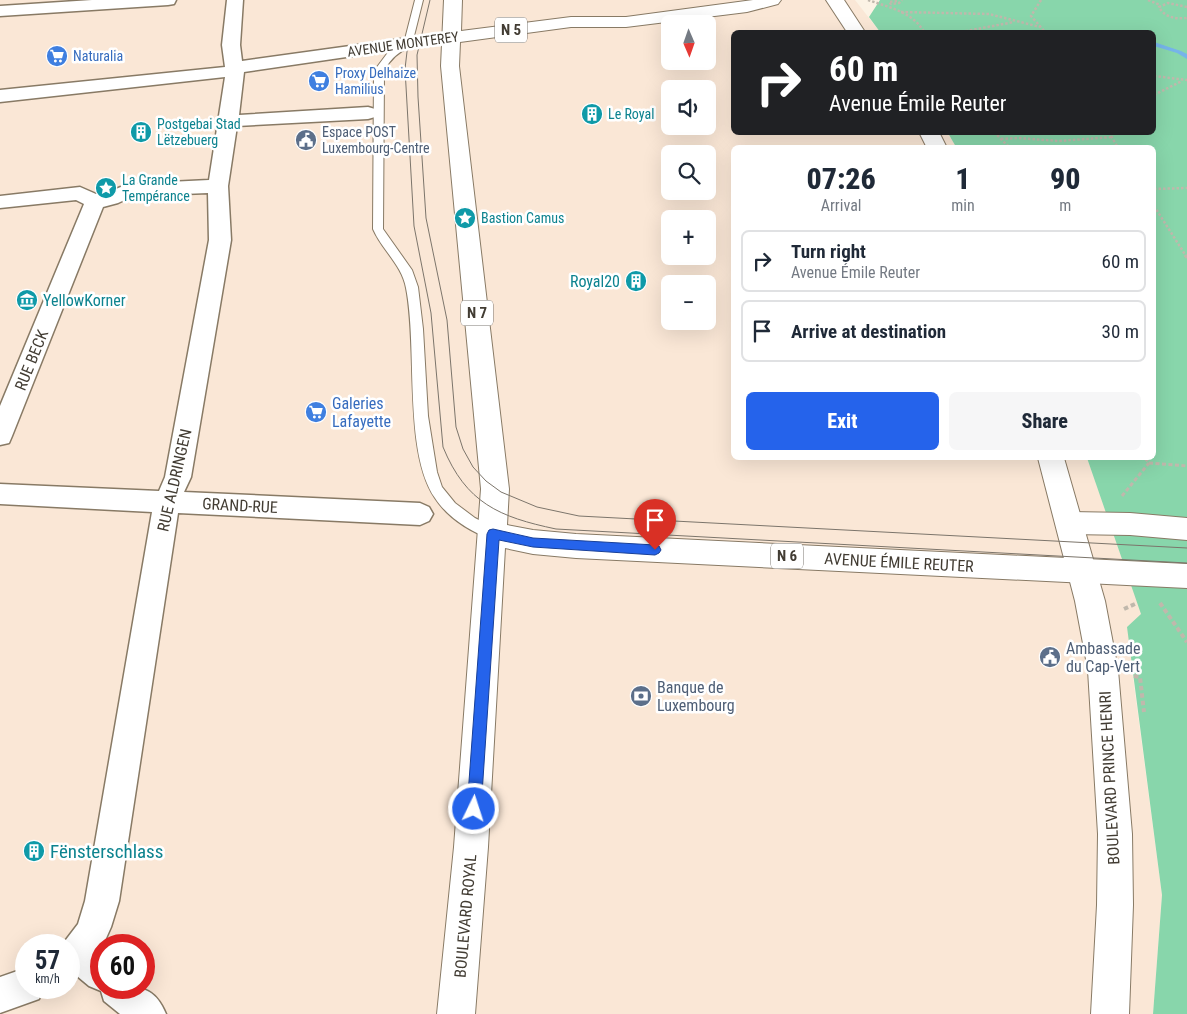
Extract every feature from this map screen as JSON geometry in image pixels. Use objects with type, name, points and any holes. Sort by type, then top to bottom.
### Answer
[{"type":"main road","name":"N 7","points":[[450,38],[453,0]]},
{"type":"main road","name":"AVENUE MONTEREY","points":[[450,38],[571,22],[626,22],[685,0]]},
{"type":"main road","name":"AVENUE MONTEREY","points":[[646,13],[747,7],[772,0]]},
{"type":"main road","points":[[835,0],[855,30]]},
{"type":"main road","name":"BOULEVARD ROYAL","points":[[450,38],[450,66],[495,489],[471,848],[456,1014]]},
{"type":"main road","name":"BOULEVARD PRINCE HENRI","points":[[1052,460],[1082,571],[1103,670],[1115,834],[1115,905],[1110,1014]]},
{"type":"main road","points":[[1070,523],[1130,524],[1187,529]]},
{"type":"main road","name":"AVENUE ÉMILE REUTER","points":[[493,534],[533,542],[576,546],[1187,576]]},
{"type":"street","points":[[0,29],[10,7],[168,0]]},
{"type":"street","name":"RUE ALDRINGEN","points":[[83,964],[102,901],[167,501],[178,477],[220,240],[218,186],[235,69],[231,45],[235,0]]},
{"type":"street","name":"AVENUE MONTEREY","points":[[0,96],[235,69],[408,43]]},
{"type":"street","points":[[229,120],[368,112]]},
{"type":"street","points":[[0,202],[80,193],[85,199],[95,201],[119,197],[128,190],[218,186]]},
{"type":"street","name":"RUE BECK","points":[[0,436],[95,201]]},
{"type":"street","name":"GRAND-RUE","points":[[0,494],[420,514]]},
{"type":"street","points":[[0,994],[15,989]]},
{"type":"street","points":[[130,999],[148,1014]]},
{"type":"lane","points":[[419,0],[408,43],[396,48],[388,55],[379,71],[378,229],[381,238],[406,267],[412,286],[417,325],[422,433],[430,474],[438,493],[452,510],[470,524],[493,534]]},
{"type":"lane","name":"AVENUE MONTEREY","points":[[408,43],[450,38]]},
{"type":"path","points":[[868,0],[901,12],[922,25],[923,30]]},
{"type":"path","points":[[897,1],[889,2],[891,4],[899,3],[901,0]]},
{"type":"path","points":[[1041,0],[1031,16],[1043,30]]},
{"type":"path","points":[[1148,0],[1160,5],[1173,3],[1187,7]]},
{"type":"path","points":[[1160,5],[1159,10],[1164,15],[1174,18],[1187,18]]},
{"type":"path","points":[[901,12],[990,14],[1040,27]]},
{"type":"path","points":[[972,30],[1017,22]]},
{"type":"path","points":[[1156,76],[1182,81]]},
{"type":"path","points":[[1156,94],[1187,80]]},
{"type":"path","points":[[997,135],[1007,145]]},
{"type":"path","points":[[1001,139],[1018,138],[1059,141],[1112,137],[1116,145]]},
{"type":"path","points":[[1156,189],[1187,188]]},
{"type":"path","points":[[1156,210],[1187,258]]},
{"type":"path","points":[[1147,460],[1149,463],[1187,466]]},
{"type":"path","points":[[1121,497],[1149,463]]},
{"type":"path","points":[[1156,597],[1187,642]]},
{"type":"path","points":[[1140,677],[1144,712]]},
{"type":"shaded area","points":[[0,0],[855,0],[878,30],[731,30],[731,135],[949,135],[955,145],[731,145],[731,460],[1088,460],[1142,615],[1132,670],[1162,895],[1153,1014],[0,1014]]},
{"type":"green space","points":[[880,0],[1187,0],[1187,1014],[1153,1014],[1162,895],[1127,627],[1141,614],[1088,460],[1156,460],[1156,145],[955,145],[949,135],[1156,135],[1156,30],[879,30],[869,17]]},
{"type":"waterway","points":[[1156,45],[1179,52],[1187,57]]},
{"type":"tram line","points":[[430,0],[417,55],[418,97],[426,218],[447,320],[456,427],[463,449],[473,467],[486,481],[501,492],[537,507],[579,516],[1187,548]]},
{"type":"tram line","points":[[408,43],[405,69],[414,226],[431,313],[443,447],[462,482],[487,504],[501,513],[556,529],[1187,563]]},
{"type":"place","name":"Naturalia","points":[[57,56]]},
{"type":"place","name":"Proxy Delhaize Hamilius","points":[[319,81]]},
{"type":"place","name":"Le Royal","points":[[592,114]]},
{"type":"place","name":"Postgebai Stad Lëtzebuerg","points":[[141,132]]},
{"type":"place","name":"Espace POST Luxembourg-Centre","points":[[306,140]]},
{"type":"place","name":"La Grande Tempérance","points":[[106,188]]},
{"type":"place","name":"Bastion Camus","points":[[465,218]]},
{"type":"place","name":"Royal20","points":[[636,281]]},
{"type":"place","name":"YellowKorner","points":[[27,300]]},
{"type":"place","name":"Galeries Lafayette","points":[[316,412]]},
{"type":"place","name":"Ambassade du Cap-Vert","points":[[1050,657]]},
{"type":"place","name":"Banque de Luxembourg","points":[[641,696]]},
{"type":"place","name":"Fënsterschlass","points":[[34,851]]},
{"type":"route","points":[[474,809],[493,534],[533,542],[655,550]]}]
